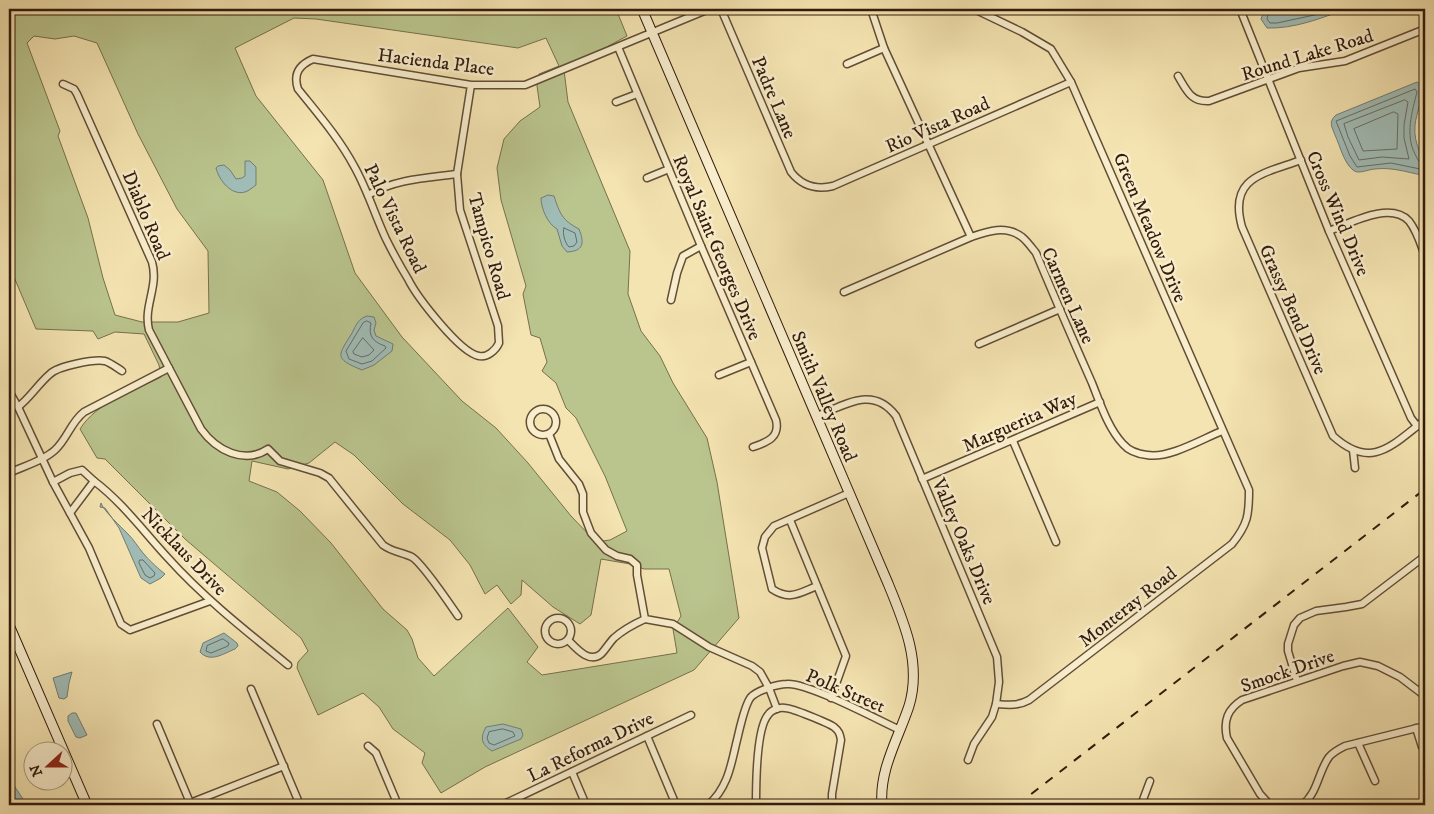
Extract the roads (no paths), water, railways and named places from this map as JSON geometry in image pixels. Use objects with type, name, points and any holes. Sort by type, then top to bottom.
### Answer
[{"type":"main road","name":"Smith Valley Road","points":[[642,9],[899,611],[912,653],[912,689],[908,709],[888,760],[882,805]]},
{"type":"main road","points":[[9,625],[86,805]]},
{"type":"street","name":"Hacienda Place","points":[[298,70],[303,63],[313,59],[471,85],[525,85],[709,9]]},
{"type":"street","name":"Padre Lane","points":[[721,9],[791,172],[798,181],[813,187]]},
{"type":"street","points":[[871,9],[884,48],[971,237]]},
{"type":"street","name":"Green Meadow Drive","points":[[974,9],[1022,32],[1051,49],[1071,82],[1222,431],[1246,481],[1249,500]]},
{"type":"street","name":"Cross Wind Drive","points":[[1240,9],[1330,231],[1417,426]]},
{"type":"street","name":"Round Lake Road","points":[[1178,76],[1188,92],[1199,102],[1219,99],[1299,68],[1345,61],[1425,29]]},
{"type":"street","name":"Royal Saint Georges Drive","points":[[618,47],[777,426],[773,438],[753,447]]},
{"type":"street","points":[[848,64],[884,48]]},
{"type":"street","name":"Palo Vista Road","points":[[298,70],[296,82],[298,89],[354,165],[386,238],[409,282],[441,325],[469,353],[480,357],[492,353]]},
{"type":"street","name":"Rio Vista Road","points":[[813,187],[827,188],[834,186],[1071,82]]},
{"type":"street","name":"Diablo Road","points":[[63,84],[74,89],[77,94],[152,262],[155,282],[147,320],[149,330],[196,422],[206,436],[226,451],[244,456],[258,455],[268,449],[280,461],[320,473],[329,478],[383,545],[392,551],[406,554],[416,561],[458,616]]},
{"type":"street","name":"Tampico Road","points":[[471,85],[457,174],[460,210],[498,326],[499,343],[492,353]]},
{"type":"street","points":[[616,102],[637,94]]},
{"type":"street","name":"Grassy Bend Drive","points":[[1301,160],[1259,176],[1247,183],[1240,195],[1237,206],[1242,227],[1334,436],[1345,446],[1353,450]]},
{"type":"street","points":[[647,178],[669,169]]},
{"type":"street","points":[[368,194],[382,187],[410,179],[457,174]]},
{"type":"street","points":[[1330,231],[1380,213],[1393,212],[1408,220],[1414,228],[1425,256]]},
{"type":"street","name":"Carmen Lane","points":[[844,292],[971,237],[991,230],[1009,231],[1023,237],[1036,252],[1100,402],[1116,436],[1123,444],[1136,453],[1148,456],[1169,453],[1222,431]]},
{"type":"street","points":[[671,300],[676,273],[683,256],[701,246]]},
{"type":"street","points":[[979,344],[1060,309]]},
{"type":"street","points":[[18,407],[29,399],[41,382],[52,371],[90,360],[107,362],[122,372]]},
{"type":"street","points":[[719,375],[751,362]]},
{"type":"street","points":[[9,473],[42,458],[56,449],[77,417],[84,412],[168,368]]},
{"type":"street","points":[[9,391],[53,482],[89,548],[121,624],[130,630],[210,601]]},
{"type":"street","name":"Valley Oaks Drive","points":[[817,416],[865,398],[879,401],[886,405],[896,416],[997,658],[999,682],[996,704],[992,716],[974,744],[968,760]]},
{"type":"street","name":"Marguerita Way","points":[[922,479],[1100,402]]},
{"type":"street","points":[[544,408],[554,415],[555,428],[549,434],[536,434],[530,427],[530,418],[535,411],[544,408]]},
{"type":"street","points":[[1355,468],[1353,450],[1374,453],[1386,450],[1425,420]]},
{"type":"street","points":[[549,434],[559,459],[579,484],[583,494],[583,512],[592,533],[606,550],[617,556],[630,559],[637,565],[645,619]]},
{"type":"street","points":[[1013,441],[1056,542]]},
{"type":"street","name":"Nicklaus Drive","points":[[53,482],[70,473],[82,470],[124,509],[168,559],[210,601],[288,665]]},
{"type":"street","points":[[70,513],[94,481]]},
{"type":"street","points":[[817,586],[790,596],[780,594],[772,589],[762,548],[765,537],[774,526],[849,494]]},
{"type":"street","name":"Monteray Road","points":[[996,704],[1021,705],[1029,700],[1232,544],[1244,527],[1249,500]]},
{"type":"street","points":[[790,520],[846,656],[831,698]]},
{"type":"street","points":[[1297,681],[1288,651],[1288,644],[1294,626],[1300,618],[1316,611],[1362,604],[1425,556]]},
{"type":"street","points":[[560,617],[567,621],[572,628],[568,640],[557,644],[550,641],[546,634],[548,622],[560,617]]},
{"type":"street","points":[[568,640],[580,653],[589,657],[595,657],[600,655],[617,635],[645,619],[673,624],[709,647],[752,666],[760,672],[777,708]]},
{"type":"street","name":"Smock Drive","points":[[1270,805],[1260,794],[1227,738],[1225,729],[1227,714],[1230,709],[1242,700],[1352,663],[1370,663],[1400,677],[1425,696]]},
{"type":"street","name":"Polk Street","points":[[708,805],[718,795],[728,776],[741,721],[751,697],[768,688],[788,683],[805,687],[900,730]]},
{"type":"street","points":[[251,690],[300,805]]},
{"type":"street","points":[[756,805],[756,771],[762,725],[768,714],[777,708],[786,708],[827,723],[840,734],[841,740],[832,794],[832,805]]},
{"type":"street","name":"La Reforma Drive","points":[[502,805],[690,714]]},
{"type":"street","points":[[157,724],[189,804],[284,766]]},
{"type":"street","points":[[1302,805],[1311,797],[1330,756],[1345,746],[1425,726]]},
{"type":"street","points":[[1416,728],[1422,747]]},
{"type":"street","points":[[647,736],[676,805]]},
{"type":"street","points":[[1358,743],[1375,781]]},
{"type":"street","points":[[368,746],[376,753],[398,805]]},
{"type":"street","points":[[572,772],[586,804]]},
{"type":"street","points":[[1141,805],[1150,781]]},
{"type":"water","points":[[1267,9],[1346,9],[1298,25],[1267,28],[1261,19],[1264,11]]},
{"type":"water","points":[[1417,82],[1420,84],[1421,93],[1415,133],[1425,174],[1387,169],[1373,169],[1361,172],[1353,170],[1345,159],[1331,125],[1336,115]]},
{"type":"water","points":[[245,161],[250,161],[256,167],[256,185],[245,192],[235,192],[226,186],[216,168],[224,165],[236,179],[242,178],[245,176]]},
{"type":"water","points":[[548,195],[554,196],[562,216],[579,229],[582,243],[576,250],[567,252],[562,246],[557,229],[546,216],[541,198]]},
{"type":"water","points":[[367,316],[374,317],[376,336],[393,344],[392,351],[374,365],[362,370],[342,359],[341,352],[358,323]]},
{"type":"water","points":[[111,517],[156,567],[165,574],[161,578],[150,584],[141,578],[119,528]]},
{"type":"water","points":[[224,633],[237,643],[238,646],[235,649],[212,657],[208,657],[200,652],[203,643]]},
{"type":"water","points":[[72,672],[67,697],[64,699],[59,698],[53,678]]},
{"type":"water","points":[[76,713],[87,735],[80,738],[76,737],[68,721],[68,716]]},
{"type":"water","points":[[503,724],[521,729],[523,735],[521,739],[492,751],[483,741],[484,731],[486,727]]},
{"type":"water","points":[[9,780],[11,781],[27,805],[9,805]]},
{"type":"railway","points":[[1017,805],[1425,489]]}]
